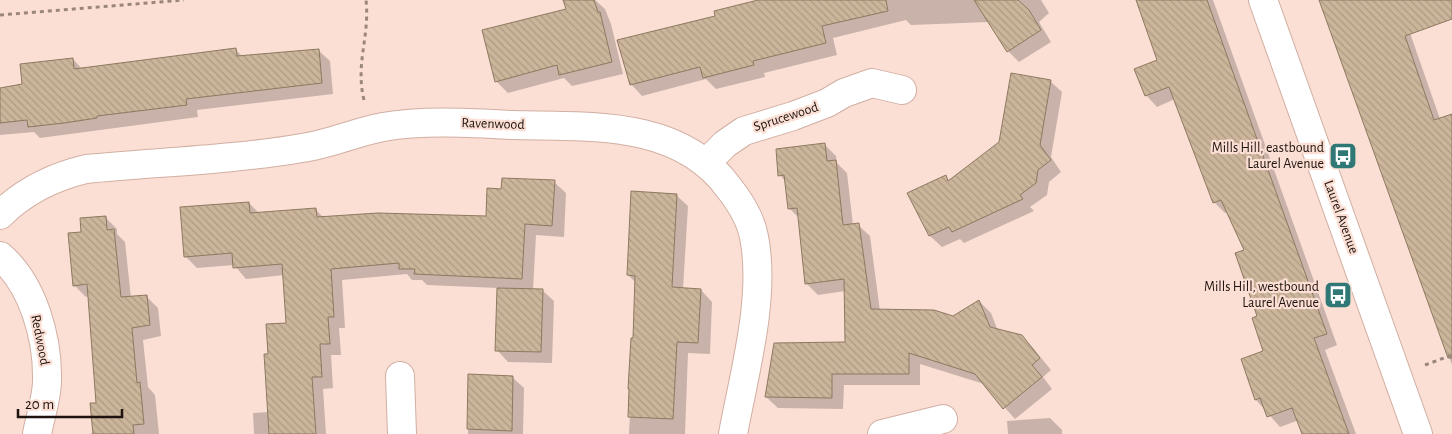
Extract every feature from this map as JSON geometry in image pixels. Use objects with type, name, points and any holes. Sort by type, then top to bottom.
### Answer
[{"type":"street","name":"Laurel Avenue","points":[[1263,0],[1418,434]]},
{"type":"street","name":"Sprucewood","points":[[707,162],[725,144],[744,131],[793,116],[827,103],[844,93],[872,84],[902,90]]},
{"type":"street","name":"Ravenwood","points":[[0,215],[25,194],[40,185],[60,176],[86,169],[302,148],[339,141],[382,128],[435,122],[610,127],[663,138],[707,162],[737,197],[747,217],[755,245],[758,281],[756,306],[734,434]]},
{"type":"street","name":"Redwood","points":[[0,256],[13,267],[37,314],[44,350],[47,382],[37,434]]},
{"type":"street","points":[[400,376],[402,434]]},
{"type":"street","points":[[882,434],[912,431],[943,419]]},
{"type":"path","points":[[0,15],[184,0]]},
{"type":"path","points":[[365,106],[359,69],[367,31],[366,0]]},
{"type":"building","points":[[563,0],[594,0],[598,12],[600,12],[612,62],[559,75],[557,65],[495,82],[482,30],[566,9]]},
{"type":"building","points":[[758,0],[886,0],[888,11],[822,26],[826,43],[753,61],[754,65],[703,78],[700,67],[630,85],[617,40],[715,16],[714,11]]},
{"type":"building","points":[[974,0],[1018,0],[1029,10],[1041,30],[1007,52]]},
{"type":"building","points":[[1136,0],[1207,0],[1327,334],[1314,338],[1349,434],[1302,434],[1292,408],[1267,417],[1260,398],[1255,400],[1241,359],[1263,351],[1252,318],[1257,316],[1235,253],[1244,250],[1221,200],[1213,203],[1169,87],[1145,96],[1134,69],[1157,60]]},
{"type":"building","points":[[1319,0],[1452,0],[1452,19],[1405,36],[1434,120],[1452,114],[1452,358],[1448,358]]},
{"type":"building","points":[[236,48],[237,56],[319,49],[322,83],[186,99],[187,105],[97,116],[97,118],[64,123],[28,127],[27,120],[0,123],[0,88],[22,84],[20,64],[73,58],[74,69]]},
{"type":"building","points":[[1011,73],[1051,80],[1040,145],[1051,160],[1038,170],[1036,183],[1020,195],[1023,199],[952,232],[949,227],[929,236],[907,193],[946,175],[948,181],[999,142]]},
{"type":"building","points":[[825,143],[827,161],[836,160],[843,225],[859,223],[871,309],[934,310],[953,316],[979,300],[990,327],[1022,335],[1040,358],[1032,365],[1042,377],[1003,409],[975,374],[909,353],[909,374],[832,374],[832,398],[765,397],[774,343],[845,342],[844,279],[805,284],[797,208],[788,209],[784,175],[778,176],[776,149]]},
{"type":"building","points":[[502,178],[555,180],[552,226],[525,224],[522,279],[414,274],[415,269],[399,269],[399,263],[331,269],[334,317],[328,317],[330,344],[320,344],[322,377],[312,377],[316,434],[269,434],[264,354],[268,354],[266,324],[286,323],[282,264],[233,268],[232,253],[184,257],[180,207],[249,202],[250,213],[316,208],[317,217],[378,213],[486,216],[487,188],[501,189]]},
{"type":"building","points":[[631,191],[677,194],[672,287],[701,289],[698,343],[677,342],[673,419],[628,417],[635,276],[627,275]]},
{"type":"building","points":[[106,216],[107,230],[114,229],[121,297],[147,295],[150,325],[132,328],[137,383],[140,382],[144,424],[133,425],[134,434],[93,434],[90,403],[96,403],[87,284],[73,286],[68,233],[81,232],[80,218]]},
{"type":"building","points":[[497,288],[543,289],[541,352],[495,351]]},
{"type":"building","points":[[468,374],[513,376],[512,431],[467,429]]},
{"type":"place","name":"Mills Hill, eastbound Laurel Avenue","points":[[1343,156]]},
{"type":"place","name":"Mills Hill, westbound Laurel Avenue","points":[[1338,295]]}]
